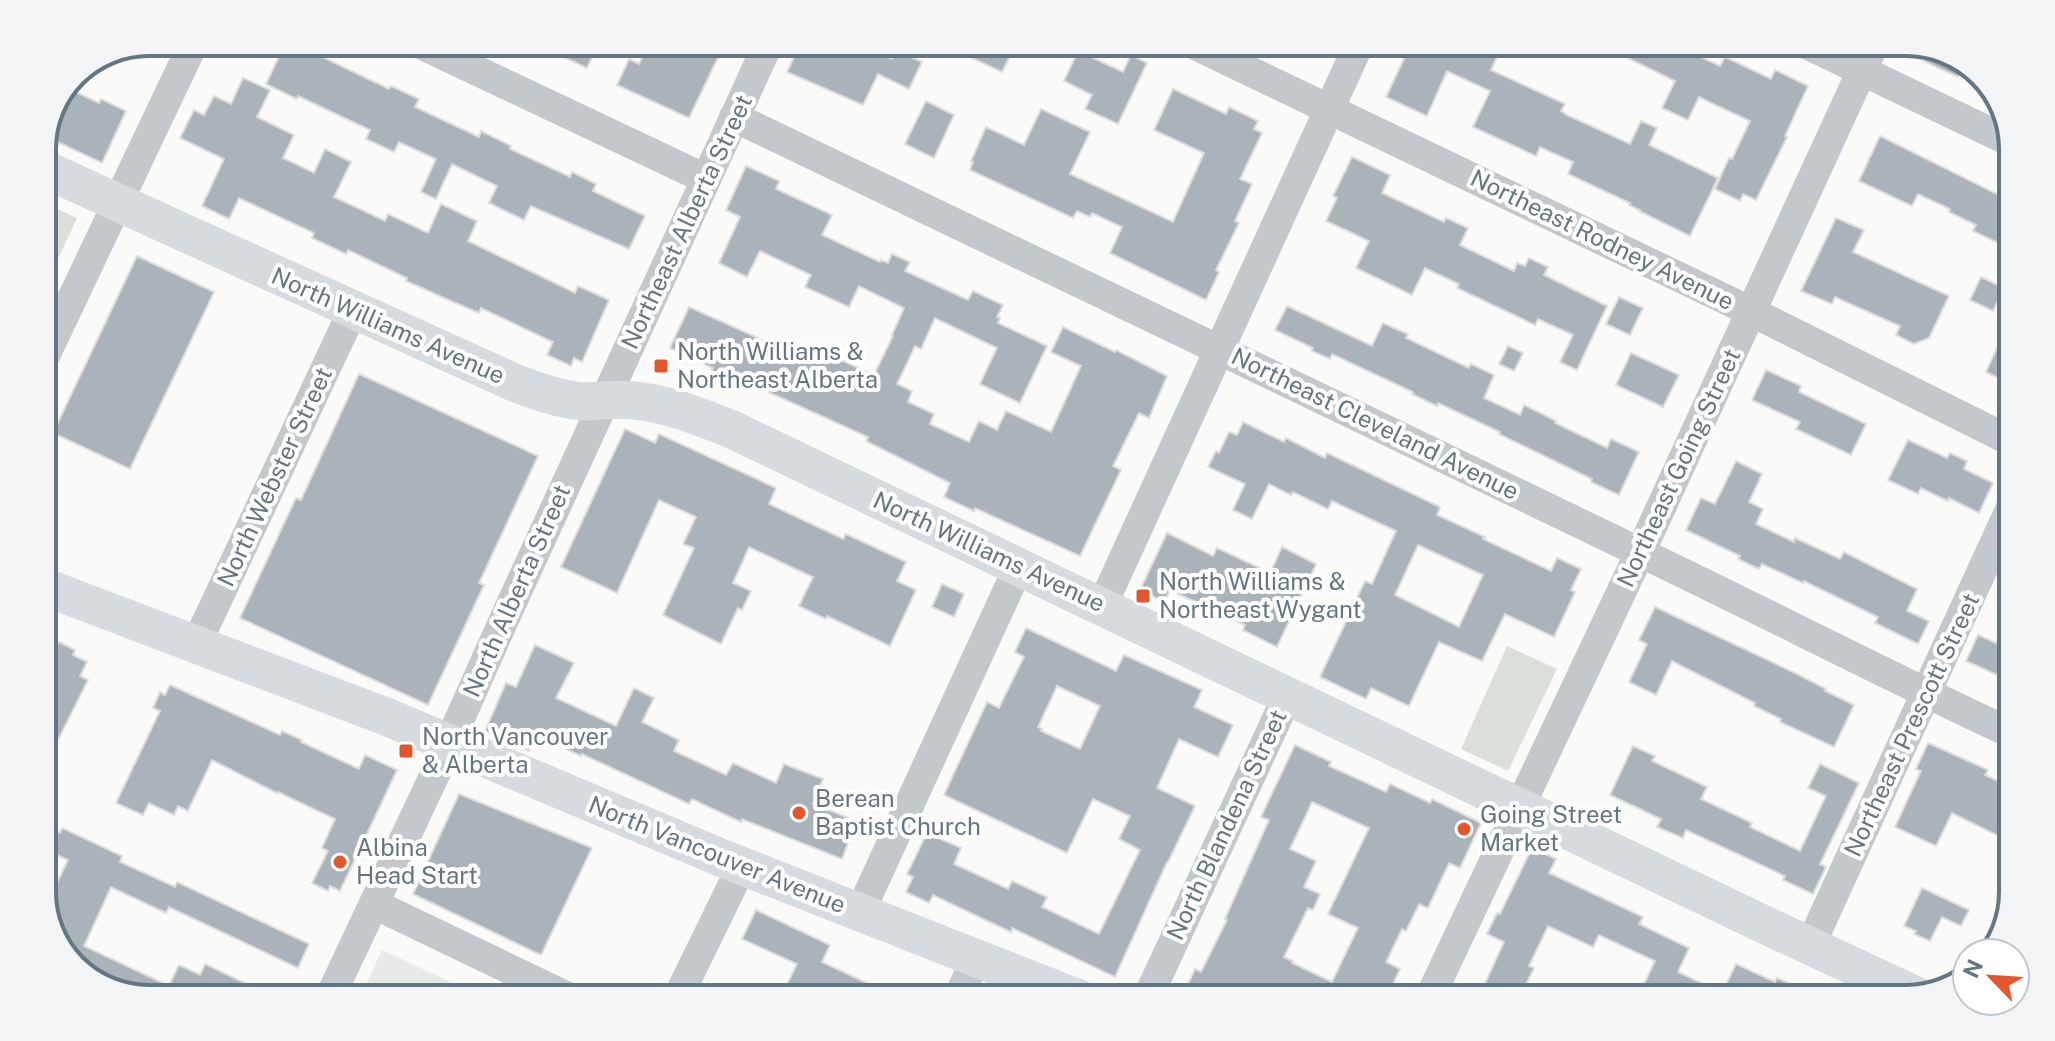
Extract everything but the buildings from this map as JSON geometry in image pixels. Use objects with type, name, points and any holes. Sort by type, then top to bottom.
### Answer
[{"type":"main road","name":"North Williams Avenue","points":[[56,174],[465,362],[536,391],[577,401],[630,400],[689,412],[708,420],[1893,985]]},
{"type":"main road","name":"North Vancouver Avenue","points":[[56,591],[387,717],[742,866],[1044,985]]},
{"type":"street","points":[[56,333],[187,56]]},
{"type":"street","points":[[446,56],[706,179]]},
{"type":"street","name":"Northeast Alberta Street","points":[[604,401],[762,56]]},
{"type":"street","name":"Northeast Rodney Avenue","points":[[1218,56],[1752,312],[1999,435]]},
{"type":"street","points":[[1102,606],[1353,56]]},
{"type":"street","points":[[1831,56],[1998,136]]},
{"type":"street","name":"Northeast Going Street","points":[[1436,985],[1869,56]]},
{"type":"street","name":"Northeast Cleveland Avenue","points":[[734,117],[1999,728]]},
{"type":"street","name":"North Webster Street","points":[[196,645],[353,310]]},
{"type":"street","name":"North Alberta Street","points":[[336,985],[604,401]]},
{"type":"street","name":"Northeast Prescott Street","points":[[1810,946],[1999,534]]},
{"type":"street","points":[[860,912],[1019,566]]},
{"type":"street","name":"North Blandena Street","points":[[1153,985],[1288,695]]},
{"type":"street","points":[[684,985],[742,866]]},
{"type":"street","points":[[374,904],[543,985]]},
{"type":"street","points":[[964,985],[976,958]]},
{"type":"shaded area","points":[[56,208],[77,218],[56,263]]},
{"type":"shaded area","points":[[1507,646],[1557,669],[1508,771],[1461,749]]},
{"type":"shaded area","points":[[382,950],[457,985],[366,985]]},
{"type":"place","name":"North Williams & Northeast Alberta","points":[[661,366]]},
{"type":"place","name":"North Williams & Northeast Wygant","points":[[1143,596]]},
{"type":"place","name":"North Vancouver & Alberta","points":[[406,751]]},
{"type":"place","name":"Berean Baptist Church","points":[[799,813]]},
{"type":"place","name":"Going Street Market","points":[[1464,829]]},
{"type":"place","name":"Albina Head Start","points":[[340,862]]}]
